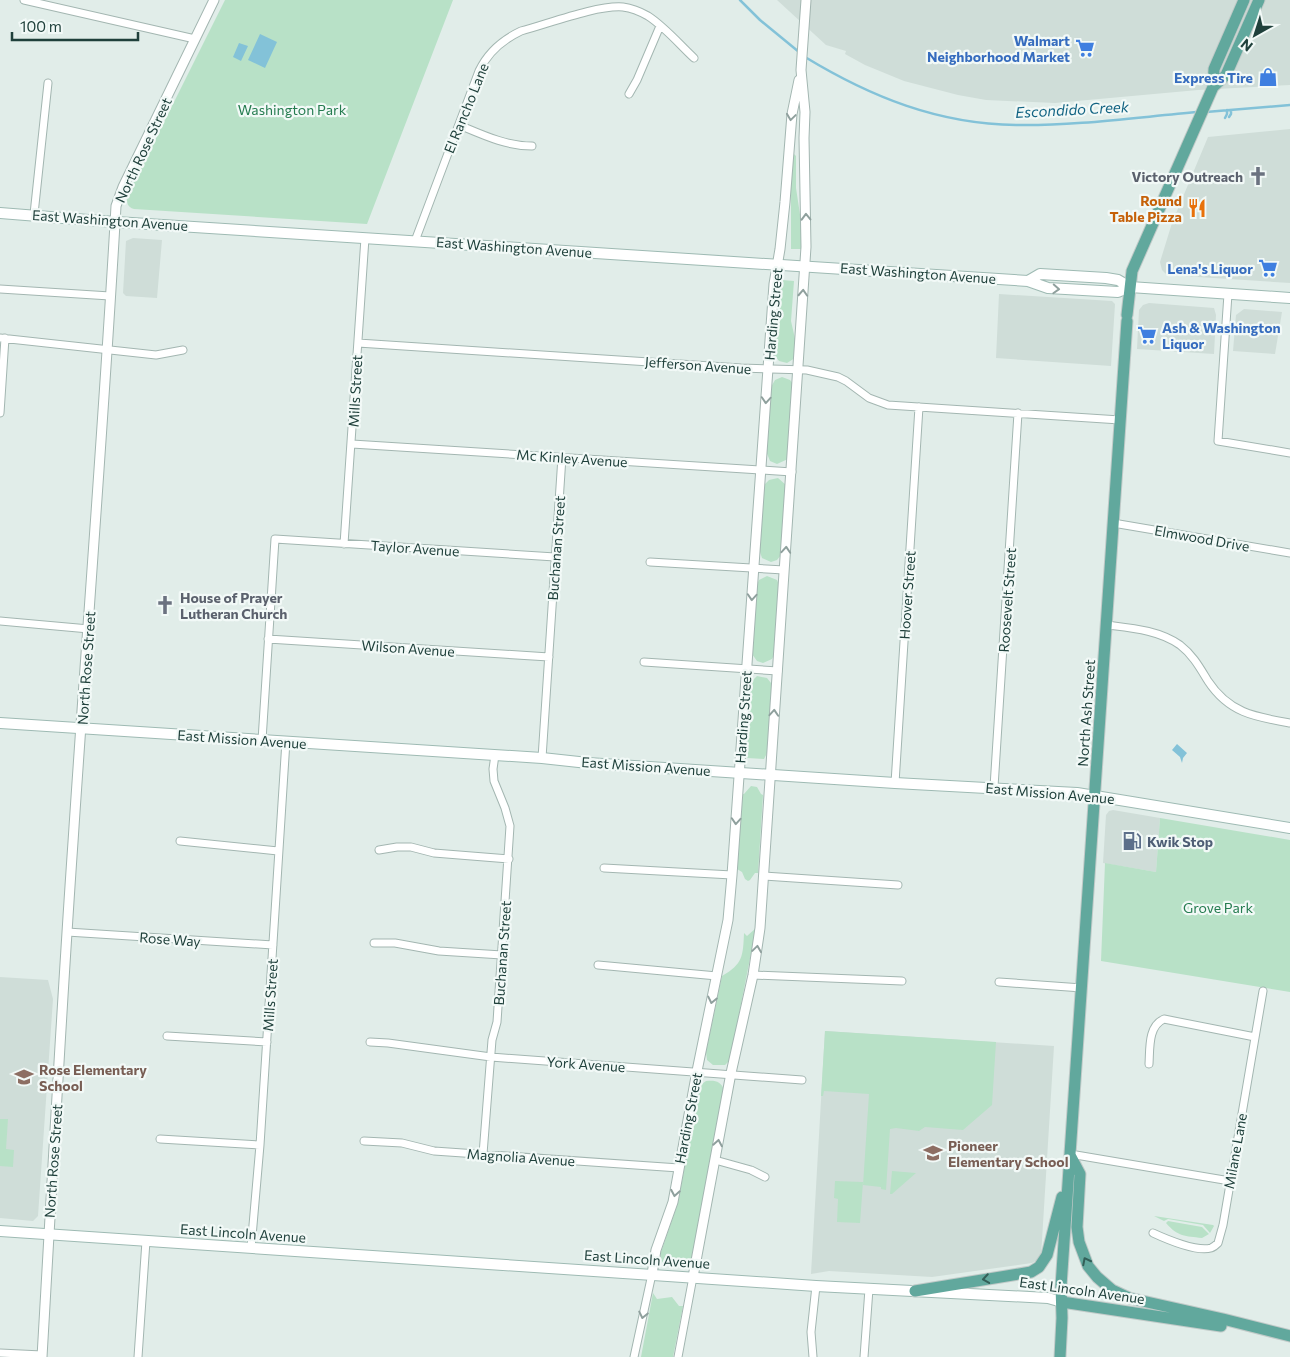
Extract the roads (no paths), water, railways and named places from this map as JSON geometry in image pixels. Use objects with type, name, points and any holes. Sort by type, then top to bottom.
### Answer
[{"type":"main road","name":"North Ash Street","points":[[1213,87],[1214,69],[1244,0]]},
{"type":"main road","name":"North Ash Street","points":[[1060,1357],[1068,1173],[1127,318],[1132,271],[1213,87],[1226,74],[1259,0]]},
{"type":"main road","name":"East Washington Avenue","points":[[0,213],[1028,281],[1048,288],[1118,292],[1130,287],[1290,298]]},
{"type":"main road","name":"East Mission Avenue","points":[[0,724],[1095,795],[1290,828]]},
{"type":"main road","points":[[1070,1154],[1080,1174],[1077,1227],[1079,1242],[1088,1266],[1097,1278],[1112,1290],[1130,1298],[1290,1337]]},
{"type":"main road","points":[[914,1291],[1031,1272],[1039,1267],[1046,1255],[1068,1173]]},
{"type":"main road","name":"East Lincoln Avenue","points":[[0,1232],[693,1276],[816,1286],[1040,1297],[1290,1337]]},
{"type":"street","points":[[24,0],[195,39]]},
{"type":"street","name":"North Rose Street","points":[[42,1356],[67,932],[89,629],[116,206],[123,187],[214,0]]},
{"type":"street","name":"Harding Street","points":[[634,1357],[656,1250],[673,1202],[697,1071],[728,920],[774,284],[785,202],[792,114],[801,70],[806,0]]},
{"type":"street","name":"El Rancho Lane","points":[[415,241],[483,63],[493,49],[510,36],[611,7],[624,7],[649,16],[694,58]]},
{"type":"street","points":[[629,94],[660,26]]},
{"type":"street","name":"Harding Street","points":[[678,1357],[731,1073],[753,975],[760,928],[806,247],[805,112],[801,70]]},
{"type":"street","points":[[34,214],[48,83]]},
{"type":"street","points":[[459,125],[504,143],[532,146]]},
{"type":"street","name":"Mills Street","points":[[344,544],[365,238]]},
{"type":"street","points":[[0,289],[110,296]]},
{"type":"street","points":[[1228,294],[1218,441],[1290,453]]},
{"type":"street","points":[[0,413],[2,338],[156,355],[183,350]]},
{"type":"street","name":"Jefferson Avenue","points":[[358,343],[808,370],[838,377],[879,402],[888,405],[1120,420]]},
{"type":"street","name":"Hoover Street","points":[[895,783],[919,407]]},
{"type":"street","name":"Roosevelt Street","points":[[994,787],[1018,413]]},
{"type":"street","name":"Mc Kinley Avenue","points":[[352,444],[792,472]]},
{"type":"street","name":"Buchanan Street","points":[[542,758],[562,457]]},
{"type":"street","name":"Elmwood Drive","points":[[1113,523],[1290,553]]},
{"type":"street","name":"Taylor Avenue","points":[[268,639],[275,539],[555,557]]},
{"type":"street","points":[[650,562],[784,570]]},
{"type":"street","points":[[0,621],[89,629]]},
{"type":"street","points":[[1107,624],[1156,633],[1170,638],[1190,654],[1224,701],[1249,715],[1290,722]]},
{"type":"street","points":[[262,740],[268,639]]},
{"type":"street","name":"Wilson Avenue","points":[[268,639],[549,657]]},
{"type":"street","points":[[644,662],[778,671]]},
{"type":"street","name":"Mills Street","points":[[251,1248],[260,1146],[286,742]]},
{"type":"street","name":"Buchanan Street","points":[[483,1154],[492,1040],[497,1022],[510,826],[494,781],[495,755]]},
{"type":"street","points":[[180,841],[278,851]]},
{"type":"street","points":[[380,850],[397,847],[434,853],[509,859]]},
{"type":"street","points":[[604,868],[732,875]]},
{"type":"street","points":[[764,876],[898,885]]},
{"type":"street","name":"Rose Way","points":[[67,932],[273,945]]},
{"type":"street","points":[[374,943],[395,943],[439,952],[502,956]]},
{"type":"street","points":[[598,965],[717,976]]},
{"type":"street","points":[[753,975],[902,981]]},
{"type":"street","points":[[999,982],[1082,988]]},
{"type":"street","name":"Milane Lane","points":[[1153,1233],[1176,1244],[1211,1248],[1218,1243],[1223,1225],[1263,991]]},
{"type":"street","points":[[1149,1064],[1153,1028],[1164,1019],[1255,1037]]},
{"type":"street","points":[[167,1036],[267,1042]]},
{"type":"street","name":"York Avenue","points":[[370,1042],[491,1057],[731,1073],[802,1080]]},
{"type":"street","points":[[160,1139],[260,1146]]},
{"type":"street","name":"Magnolia Avenue","points":[[364,1141],[402,1143],[434,1151],[679,1168]]},
{"type":"street","points":[[1070,1154],[1230,1181]]},
{"type":"street","points":[[715,1160],[751,1170],[765,1177]]},
{"type":"street","points":[[138,1357],[146,1242]]},
{"type":"street","points":[[813,1357],[811,1332],[816,1286]]},
{"type":"street","points":[[864,1357],[869,1289]]},
{"type":"street","points":[[0,1353],[42,1356]]},
{"type":"water","points":[[260,34],[277,42],[265,68],[248,60]]},
{"type":"water","points":[[239,43],[248,46],[241,61],[233,57]]},
{"type":"water","points":[[1177,744],[1187,753],[1182,763],[1180,757],[1172,750]]},
{"type":"waterway","name":"Escondido Creek","points":[[740,0],[760,20],[799,52]]},
{"type":"waterway","name":"Escondido Creek","points":[[805,57],[880,96],[932,114],[959,120],[1038,125],[1084,123],[1198,112]]},
{"type":"waterway","name":"Escondido Creek","points":[[1206,112],[1290,105]]},
{"type":"waterway","points":[[1225,118],[1227,110]]},
{"type":"waterway","points":[[1229,117],[1231,110]]},
{"type":"place","name":"Walmart Neighborhood Market","points":[[1085,48]]},
{"type":"place","name":"Express Tire","points":[[1268,77]]},
{"type":"place","name":"Victory Outreach","points":[[1258,176]]},
{"type":"place","name":"Round Table Pizza","points":[[1197,208]]},
{"type":"place","name":"Lena's Liquor","points":[[1268,268]]},
{"type":"place","name":"Ash & Washington Liquor","points":[[1147,335]]},
{"type":"place","name":"House of Prayer Lutheran Church","points":[[165,605]]},
{"type":"place","name":"Kwik Stop","points":[[1132,841]]},
{"type":"place","name":"Rose Elementary School","points":[[24,1077]]},
{"type":"place","name":"Pioneer Elementary School","points":[[933,1153]]},
{"type":"park label","name":"Washington Park","points":[[292,109]]},
{"type":"park label","name":"Grove Park","points":[[1218,907]]}]
